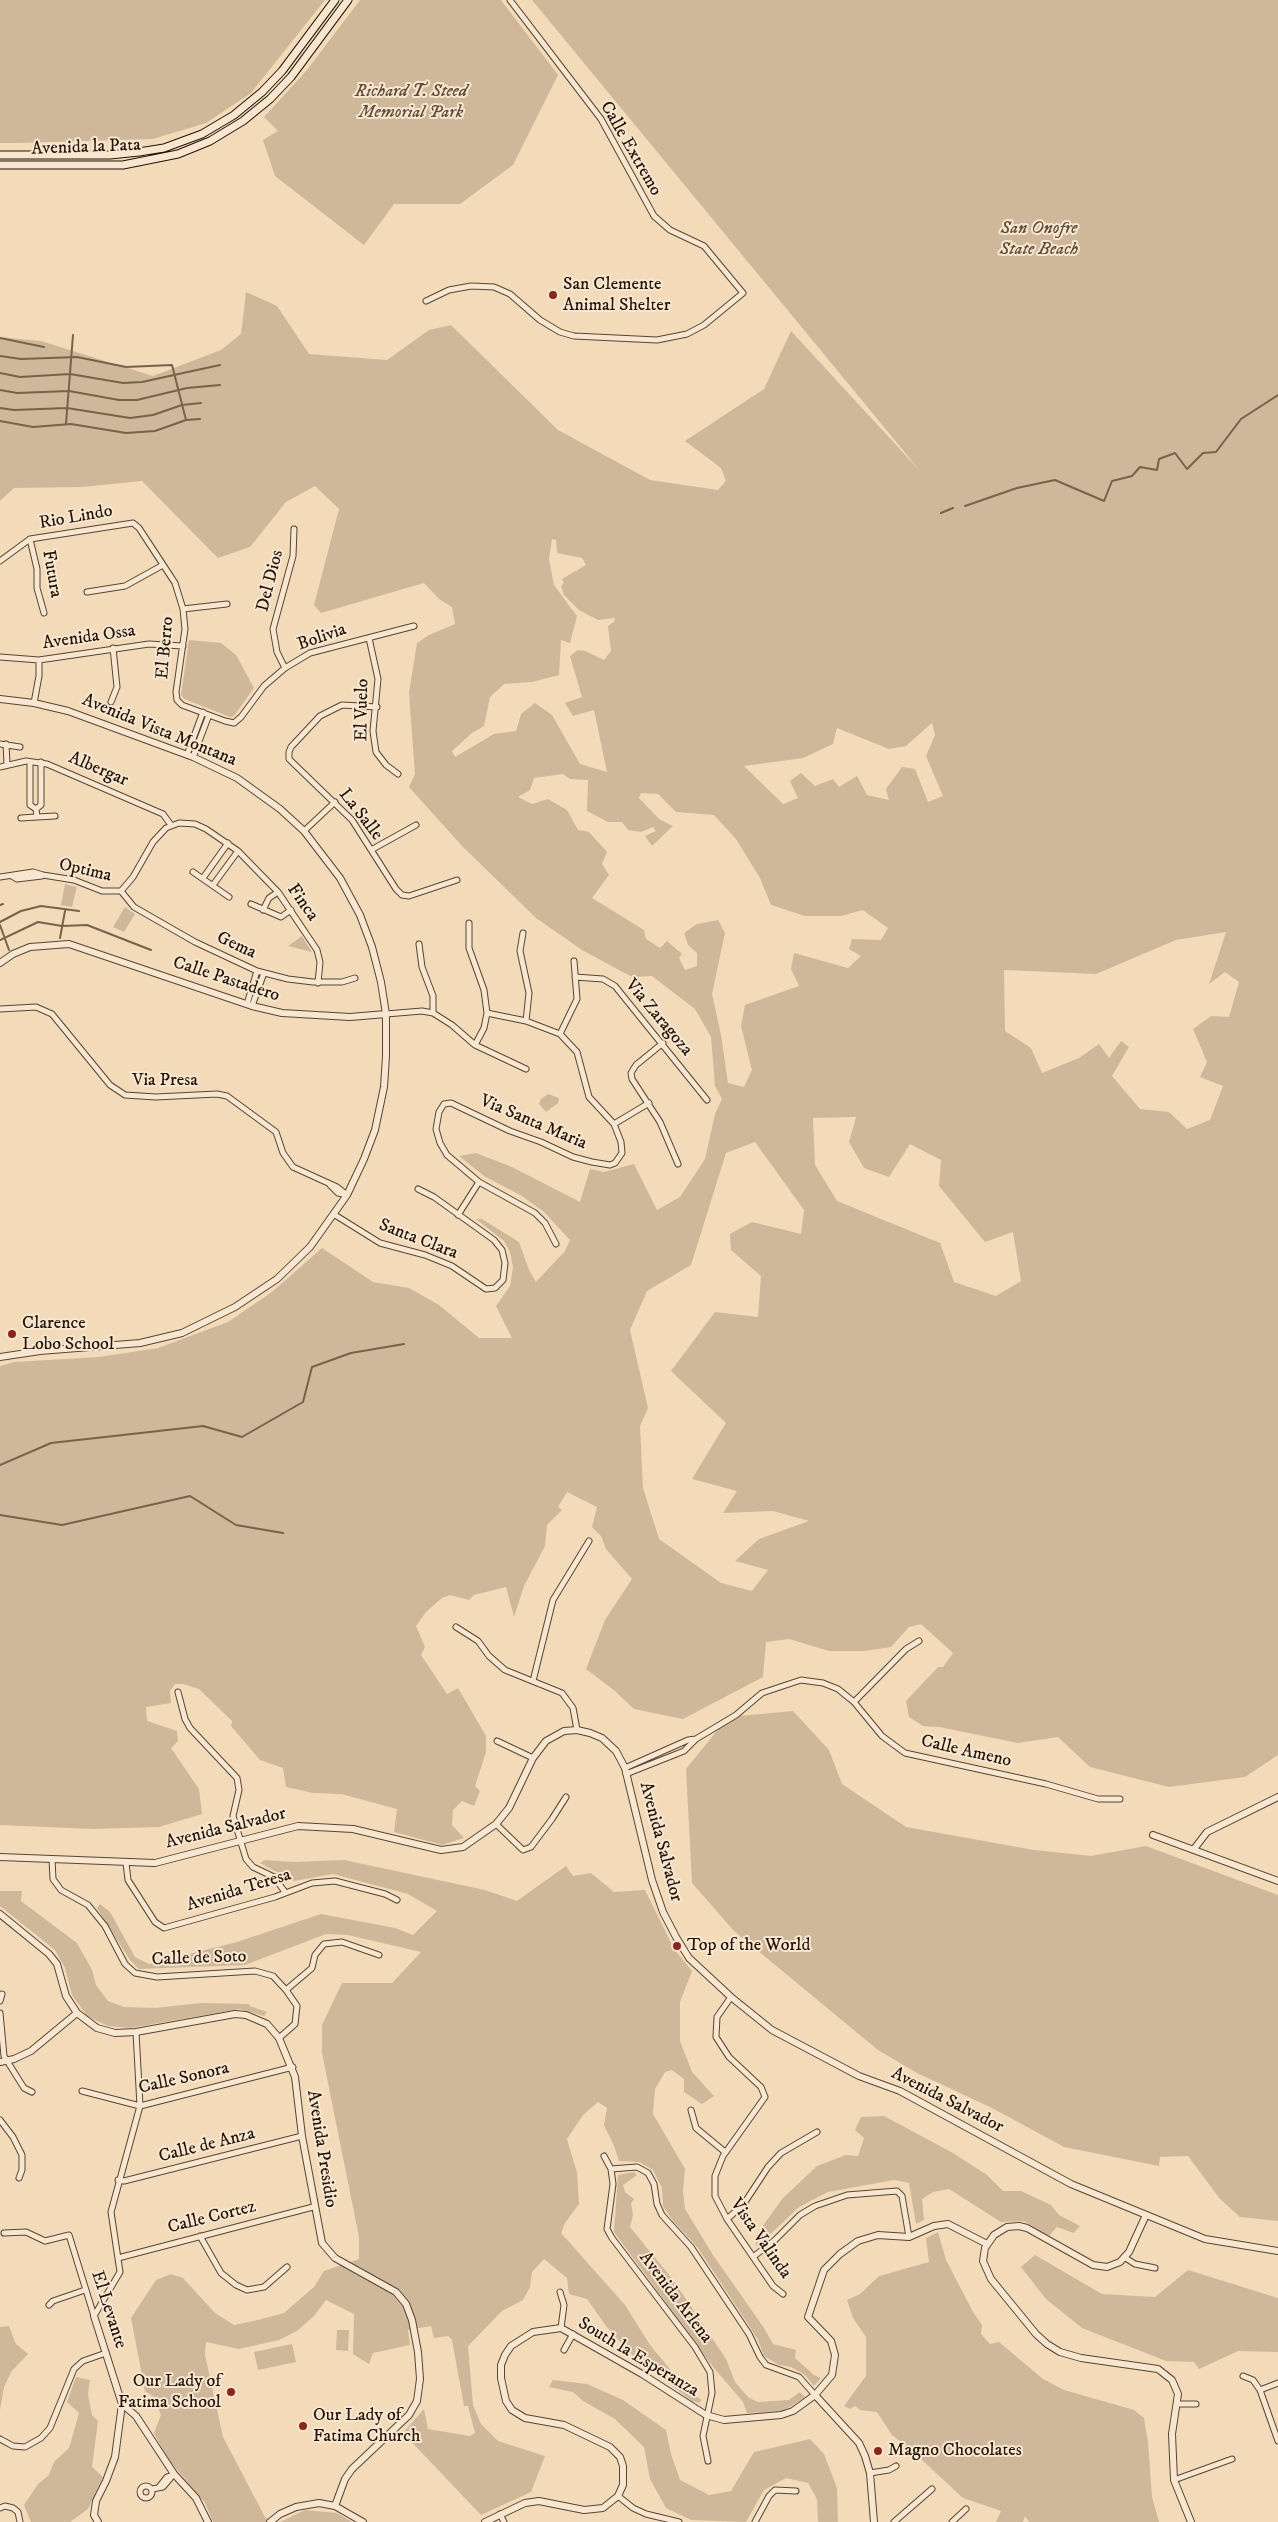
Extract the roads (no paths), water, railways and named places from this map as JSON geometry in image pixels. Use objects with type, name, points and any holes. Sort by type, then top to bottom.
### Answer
[{"type":"main road","name":"Avenida la Pata","points":[[0,155],[110,155],[139,152],[164,148],[202,134],[234,115],[262,92],[282,71],[335,0]]},
{"type":"main road","name":"Avenida la Pata","points":[[0,165],[123,165],[178,154],[210,141],[243,121],[270,99],[291,77],[348,0]]},
{"type":"street","name":"Calle Extremo","points":[[426,301],[449,290],[471,286],[494,287],[510,294],[540,320],[560,332],[574,336],[657,340],[687,334],[704,325],[743,293],[704,246],[670,230],[654,216],[601,119],[510,0]]},
{"type":"street","name":"Rio Lindo","points":[[0,561],[30,539],[133,523]]},
{"type":"street","name":"El Berro","points":[[133,523],[139,528],[175,583],[183,609],[185,630],[176,692],[177,700],[182,705],[203,712]]},
{"type":"street","name":"Del Dios","points":[[285,668],[276,652],[273,629],[293,556],[294,529]]},
{"type":"street","name":"Futura","points":[[30,539],[37,569],[37,588],[44,613]]},
{"type":"street","points":[[88,592],[125,586],[163,565]]},
{"type":"street","points":[[183,609],[227,604]]},
{"type":"street","name":"Bolivia","points":[[209,715],[234,723],[241,717],[264,686],[285,668],[310,653],[414,626]]},
{"type":"street","name":"El Vuelo","points":[[369,638],[378,679],[377,707],[373,731],[376,752],[386,765],[398,774]]},
{"type":"street","name":"Avenida Ossa","points":[[0,657],[39,660],[149,644],[183,646]]},
{"type":"street","points":[[110,702],[117,687],[116,658],[113,648]]},
{"type":"street","points":[[34,703],[39,676],[39,660]]},
{"type":"street","name":"Avenida Vista Montana","points":[[0,699],[34,703],[68,711],[190,756],[237,778],[280,809],[304,832],[340,878],[360,915],[372,947],[381,982],[386,1014],[384,1087],[372,1137],[347,1196],[335,1215],[310,1247],[276,1279],[235,1307],[182,1333],[140,1344],[40,1350],[0,1358]]},
{"type":"street","name":"La Salle","points":[[377,707],[342,705],[320,716],[291,747],[288,752],[289,759],[352,820],[402,895],[409,896],[457,880]]},
{"type":"street","points":[[203,712],[209,715],[190,756],[203,712]]},
{"type":"street","points":[[7,764],[3,744],[20,747]]},
{"type":"street","points":[[30,762],[30,805],[36,809]]},
{"type":"street","points":[[36,809],[41,805],[41,762]]},
{"type":"street","name":"Albergar","points":[[0,767],[7,764],[41,762],[102,786],[163,814],[171,825]]},
{"type":"street","points":[[304,832],[335,802]]},
{"type":"street","points":[[36,809],[36,817]]},
{"type":"street","points":[[21,818],[55,816]]},
{"type":"street","name":"Finca","points":[[171,825],[194,824],[228,843],[278,892],[317,950],[320,962],[318,982]]},
{"type":"street","points":[[121,891],[133,876],[153,842],[171,825]]},
{"type":"street","points":[[371,850],[416,825]]},
{"type":"street","points":[[203,878],[228,843]]},
{"type":"street","points":[[214,885],[238,851]]},
{"type":"street","name":"Optima","points":[[0,877],[12,876],[18,872],[33,872],[43,876],[74,880],[102,891],[121,891]]},
{"type":"street","points":[[193,872],[230,897]]},
{"type":"street","name":"Gema","points":[[121,891],[129,903],[140,911],[195,942],[257,971],[288,979],[318,982],[342,982],[354,978]]},
{"type":"street","points":[[262,910],[268,898],[278,892]]},
{"type":"street","points":[[251,904],[281,917],[291,910]]},
{"type":"street","points":[[469,923],[469,948],[484,990],[487,1014],[484,1028],[475,1045]]},
{"type":"street","points":[[523,933],[520,951],[529,992],[526,1022]]},
{"type":"street","name":"Calle Pastadero","points":[[0,964],[13,954],[30,947],[69,944],[249,1005],[282,1013],[309,1016],[422,1011],[433,1013]]},
{"type":"street","points":[[418,944],[422,967],[433,996],[433,1013],[452,1025],[475,1045],[526,1069]]},
{"type":"street","points":[[560,1034],[577,999],[574,961]]},
{"type":"street","points":[[249,1005],[257,971]]},
{"type":"street","points":[[249,1005],[264,973]]},
{"type":"street","name":"Via Zaragoza","points":[[575,977],[603,979],[615,986],[663,1043],[707,1100]]},
{"type":"street","name":"Via Presa","points":[[0,1009],[36,1006],[52,1014],[110,1084],[125,1095],[156,1097],[216,1094],[227,1096],[276,1132],[283,1153],[293,1167],[340,1189],[347,1196]]},
{"type":"street","name":"Via Santa Maria","points":[[487,1014],[526,1022],[560,1034],[577,1052],[589,1097],[614,1124],[621,1142],[622,1153],[615,1163],[610,1165],[573,1157],[541,1142],[510,1132],[451,1103],[444,1104],[438,1112],[436,1129],[440,1143],[461,1169],[479,1182],[535,1214],[545,1224],[556,1244]]},
{"type":"street","points":[[663,1043],[636,1065],[631,1073],[660,1122],[678,1164]]},
{"type":"street","points":[[614,1124],[649,1103]]},
{"type":"street","points":[[458,1215],[479,1182]]},
{"type":"street","name":"Santa Clara","points":[[335,1215],[380,1243],[425,1255],[452,1266],[486,1289],[495,1288],[503,1280],[505,1263],[502,1250],[494,1240],[434,1197],[418,1190]]},
{"type":"street","points":[[534,1681],[553,1600],[589,1541]]},
{"type":"street","points":[[456,1627],[478,1641],[489,1656],[505,1670],[562,1693],[573,1708],[577,1730]]},
{"type":"street","points":[[854,1702],[906,1649],[919,1641]]},
{"type":"street","name":"Calle Ameno","points":[[625,1771],[684,1751],[696,1739],[736,1715],[762,1693],[784,1684],[801,1680],[823,1683],[838,1689],[854,1702],[882,1736],[905,1753],[1046,1784],[1098,1799],[1120,1798]]},
{"type":"street","points":[[178,1692],[185,1719],[190,1728],[237,1778],[239,1790],[233,1816],[249,1864],[274,1877],[285,1892]]},
{"type":"street","name":"Avenida Salvador","points":[[0,1857],[155,1863],[298,1826],[329,1826],[442,1850],[463,1847],[496,1824],[519,1791],[533,1758],[546,1741],[564,1732],[577,1730],[602,1738],[616,1751],[625,1771],[644,1853],[663,1912],[689,1958],[731,1997],[772,2030],[850,2071],[900,2091],[1071,2184],[1205,2238],[1278,2251]]},
{"type":"street","points":[[497,1741],[533,1758]]},
{"type":"street","points":[[496,1824],[523,1850],[531,1847],[566,1797]]},
{"type":"street","points":[[1194,1849],[1206,1832],[1278,1797]]},
{"type":"street","points":[[1153,1835],[1278,1881]]},
{"type":"street","name":"Calle de Soto","points":[[52,1859],[53,1879],[61,1890],[88,1905],[105,1926],[125,1964],[135,1974],[156,1977],[255,1971],[273,1976],[297,2006],[296,2024],[279,2038]]},
{"type":"street","name":"Avenida Teresa","points":[[126,1863],[128,1880],[155,1922],[164,1928],[275,1898],[285,1892],[312,1883],[335,1881],[385,1894],[397,1900]]},
{"type":"street","name":"Avenida Presidio","points":[[0,1914],[50,1954],[57,1964],[66,1996],[77,2014],[86,2022],[106,2031],[116,2033],[136,2032],[235,2014],[246,2015],[266,2024],[279,2038],[293,2067],[302,2136],[322,2243],[327,2251],[396,2292],[406,2304],[412,2320],[420,2379],[417,2401],[409,2415],[352,2469],[345,2479],[335,2506]]},
{"type":"street","points":[[286,1990],[312,1968],[315,1955],[324,1944],[342,1942],[379,1955]]},
{"type":"street","points":[[0,2001],[2,1994]]},
{"type":"street","name":"Vista Valinda","points":[[731,1997],[717,2017],[716,2037],[728,2057],[761,2087],[765,2097],[716,2169],[713,2186],[714,2196],[727,2219],[773,2286],[783,2294]]},
{"type":"street","points":[[0,2014],[3,2061],[24,2088],[32,2092]]},
{"type":"street","points":[[3,2061],[14,2059],[32,2051],[77,2014]]},
{"type":"street","points":[[94,2316],[120,2272],[111,2219],[118,2180],[140,2106],[136,2032]]},
{"type":"street","name":"Calle Sonora","points":[[82,2091],[140,2106],[293,2067]]},
{"type":"street","points":[[691,2110],[696,2128],[726,2152]]},
{"type":"street","points":[[0,2120],[13,2137],[22,2155],[22,2170],[18,2178]]},
{"type":"street","points":[[727,2219],[742,2205],[768,2167],[781,2153],[817,2132]]},
{"type":"street","name":"Calle de Anza","points":[[118,2180],[302,2136]]},
{"type":"street","name":"Avenida Arlena","points":[[604,2156],[611,2169],[612,2196],[607,2229],[695,2347],[710,2372],[712,2394],[703,2436],[708,2461]]},
{"type":"street","points":[[611,2169],[637,2167],[648,2174],[654,2184],[657,2204],[662,2215],[691,2247],[749,2334],[760,2357],[766,2364],[799,2378],[859,2443],[870,2473],[874,2522]]},
{"type":"street","points":[[753,2257],[775,2240],[800,2215],[815,2206],[847,2195],[897,2191],[902,2196],[909,2237],[934,2226],[948,2224],[987,2244]]},
{"type":"street","name":"Calle Cortez","points":[[118,2258],[314,2207]]},
{"type":"street","points":[[1146,2215],[1124,2258],[1114,2265],[1099,2267],[1056,2246],[1027,2228],[1019,2226],[1002,2228],[987,2244],[983,2261],[987,2273],[1036,2334],[1047,2344],[1060,2352],[1080,2358],[1158,2369],[1167,2375],[1175,2386],[1178,2404],[1172,2434],[1174,2480],[1191,2522]]},
{"type":"street","name":"El Levante","points":[[4,2233],[26,2232],[45,2240],[69,2235],[122,2404]]},
{"type":"street","name":"South la Esperanza","points":[[618,2496],[623,2485],[624,2475],[620,2457],[615,2451],[597,2440],[564,2425],[525,2418],[512,2410],[502,2388],[501,2365],[508,2350],[533,2332],[560,2328],[642,2374],[706,2415],[724,2420],[781,2416],[793,2411],[815,2395],[832,2376],[835,2355],[831,2341],[808,2317],[824,2270],[840,2254],[858,2241],[878,2235],[909,2237]]},
{"type":"street","points":[[200,2236],[221,2273],[248,2290],[264,2287],[287,2267]]},
{"type":"street","points":[[1124,2258],[1135,2264],[1155,2268]]},
{"type":"street","points":[[49,2304],[85,2290]]},
{"type":"street","points":[[560,2292],[564,2305],[560,2328]]},
{"type":"street","points":[[564,2350],[573,2334]]},
{"type":"street","points":[[0,2439],[13,2446],[25,2447],[41,2438],[50,2428],[74,2369],[84,2361],[106,2353]]},
{"type":"street","points":[[1243,2376],[1253,2380],[1260,2390],[1278,2441]]},
{"type":"street","points":[[1260,2390],[1278,2383]]},
{"type":"street","points":[[98,2522],[94,2514],[96,2500],[115,2457],[122,2404],[132,2412],[147,2431],[156,2450],[174,2474],[196,2498],[208,2522]]},
{"type":"street","points":[[1178,2404],[1196,2404]]},
{"type":"street","points":[[120,2417],[132,2412]]},
{"type":"street","points":[[1174,2480],[1232,2460]]},
{"type":"street","points":[[870,2473],[889,2470],[896,2466]]},
{"type":"street","points":[[152,2489],[163,2487],[170,2482],[174,2474]]},
{"type":"street","points":[[755,2522],[768,2496],[775,2490],[787,2489],[796,2491]]},
{"type":"street","points":[[894,2522],[932,2489]]},
{"type":"street","points":[[485,2522],[525,2503],[539,2501],[584,2510],[596,2510],[610,2504],[618,2496],[633,2508],[646,2514],[679,2522]]},
{"type":"street","points":[[270,2522],[280,2514],[303,2504],[319,2503],[335,2506],[364,2522]]},
{"type":"street","points":[[0,2508],[5,2506],[14,2508],[18,2512],[20,2522]]},
{"type":"street","points":[[952,2522],[966,2510]]},
{"type":"street","points":[[500,2514],[504,2522]]},
{"type":"waterway","points":[[66,424],[73,335]]},
{"type":"waterway","points":[[0,338],[44,347]]},
{"type":"waterway","points":[[0,356],[21,359],[77,357],[126,367],[172,365],[186,420],[200,419]]},
{"type":"waterway","points":[[0,373],[20,377],[70,374],[123,383],[142,382],[220,365]]},
{"type":"waterway","points":[[0,390],[17,393],[69,391],[119,400],[137,400],[187,388],[220,385]]},
{"type":"waterway","points":[[965,506],[1017,488],[1055,480],[1104,501],[1112,481],[1132,476],[1140,467],[1157,470],[1159,459],[1175,453],[1187,469],[1203,453],[1216,452],[1241,419],[1278,395]]},
{"type":"waterway","points":[[0,408],[14,410],[67,408],[130,418],[153,415],[182,405],[201,403]]},
{"type":"waterway","points":[[0,421],[33,427],[71,424],[126,433],[155,431],[186,420]]},
{"type":"waterway","points":[[941,513],[953,508]]},
{"type":"waterway","points":[[0,922],[21,911],[41,906],[79,911]]},
{"type":"waterway","points":[[60,938],[65,911]]},
{"type":"waterway","points":[[0,940],[38,922],[62,926],[87,925],[151,950]]},
{"type":"waterway","points":[[0,925],[9,950]]},
{"type":"waterway","points":[[0,1465],[51,1443],[203,1426],[242,1437],[303,1402],[312,1367],[351,1353],[404,1344]]},
{"type":"waterway","points":[[0,1515],[62,1525],[190,1496],[236,1525],[283,1533]]},
{"type":"place","name":"San Clemente Animal Shelter","points":[[553,295]]},
{"type":"place","name":"Clarence Lobo School","points":[[12,1334]]},
{"type":"place","name":"Top of the World","points":[[677,1946]]},
{"type":"place","name":"Our Lady of Fatima School","points":[[231,2392]]},
{"type":"place","name":"Our Lady of Fatima Church","points":[[303,2426]]},
{"type":"place","name":"Magno Chocolates","points":[[878,2451]]},
{"type":"park label","name":"Richard T. Steed Memorial Park","points":[[411,102]]},
{"type":"park label","name":"San Onofre State Beach","points":[[1039,239]]}]
